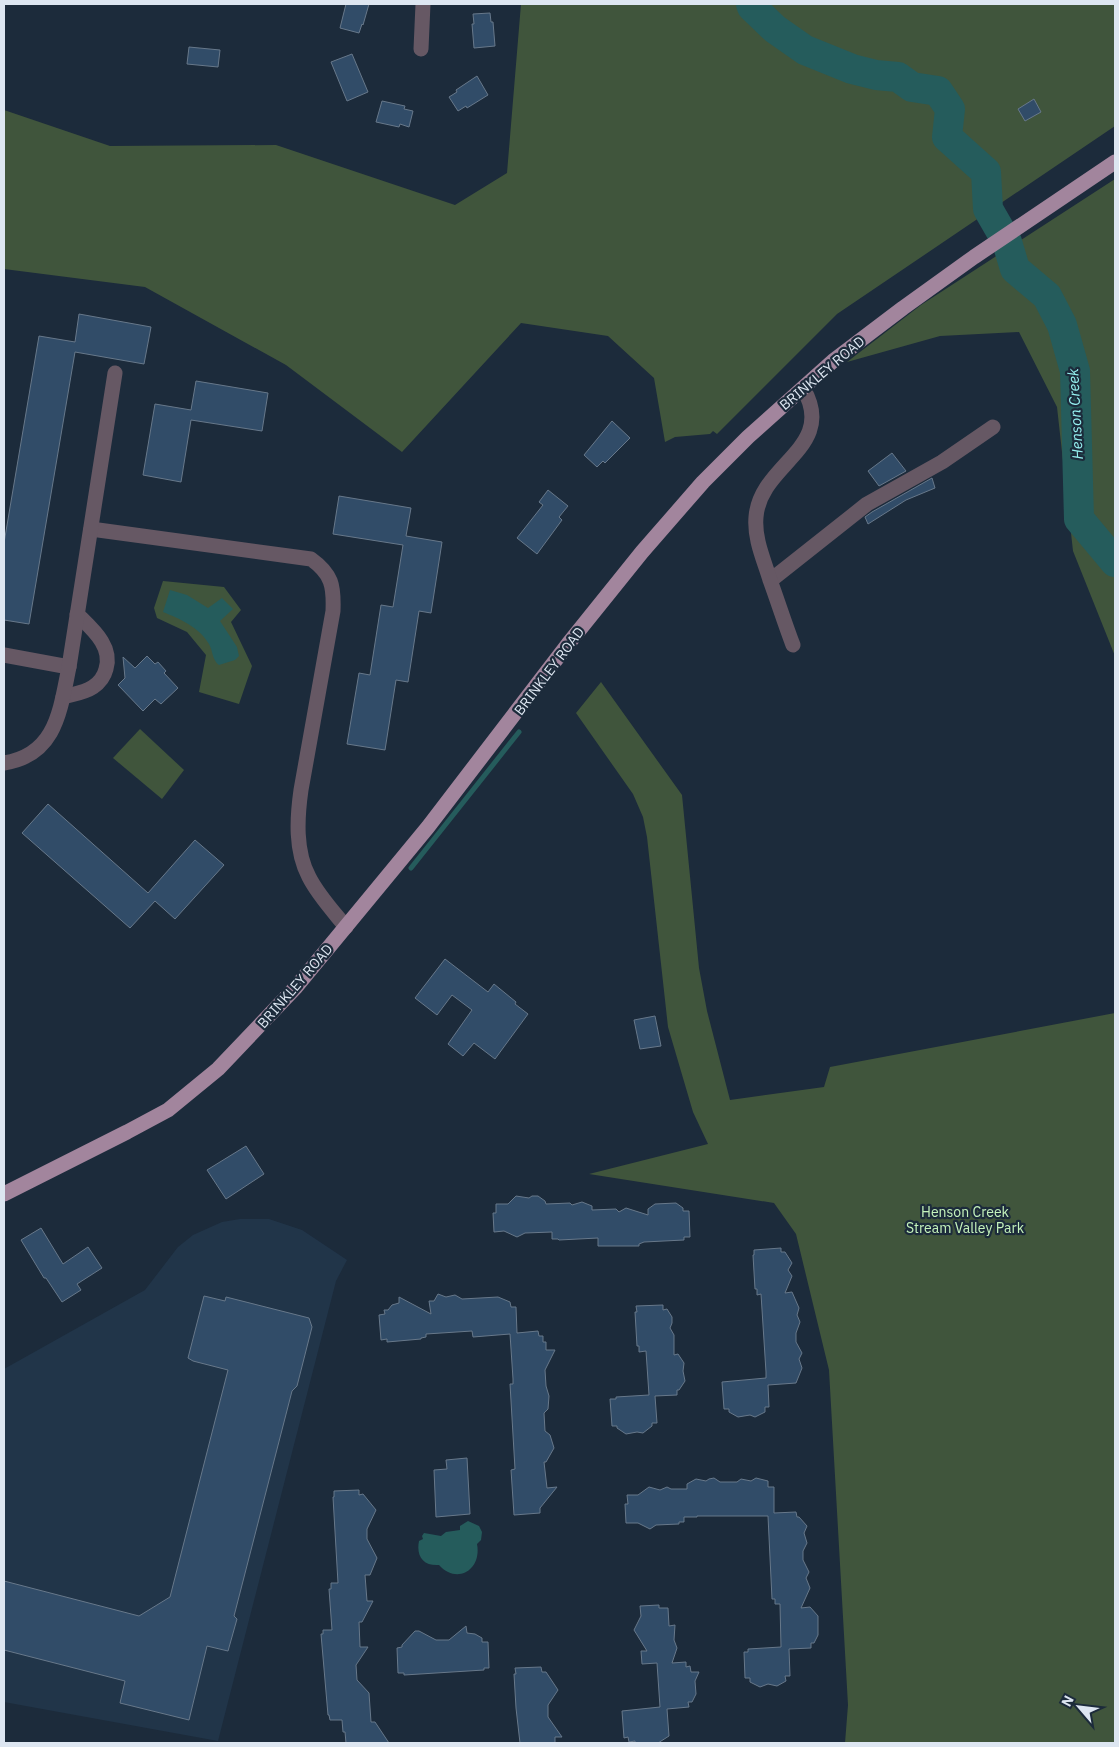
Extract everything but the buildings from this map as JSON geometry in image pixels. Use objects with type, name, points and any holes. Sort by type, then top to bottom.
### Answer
[{"type":"main road","name":"BRINKLEY ROAD","points":[[4,1194],[168,1110],[218,1069],[296,987],[455,793],[568,644],[642,552],[703,482],[748,437],[840,355],[974,258],[1115,162]]},
{"type":"street","points":[[420,49],[423,4]]},
{"type":"street","points":[[4,763],[25,757],[42,746],[54,726],[63,697],[115,373]]},
{"type":"street","points":[[793,645],[757,540],[756,516],[760,500],[766,488],[779,470],[801,446],[811,428],[811,408],[803,388]]},
{"type":"street","points":[[770,580],[867,504],[942,462],[993,426]]},
{"type":"street","points":[[91,529],[311,559],[323,567],[330,577],[333,592],[333,611],[300,790],[298,832],[308,876],[346,926]]},
{"type":"street","points":[[63,697],[86,691],[94,686],[106,672],[108,661],[102,640],[77,614]]},
{"type":"street","points":[[4,655],[69,667]]},
{"type":"shaded area","points":[[170,590],[187,595],[208,608],[222,598],[233,609],[220,621],[237,647],[239,656],[235,660],[219,665],[215,661],[209,644],[195,628],[163,612]]},
{"type":"shaded area","points":[[240,1219],[269,1219],[302,1230],[347,1260],[336,1281],[218,1741],[4,1702],[4,1369],[145,1290],[178,1247],[193,1235],[222,1222]]},
{"type":"shaded area","points":[[468,1521],[479,1526],[482,1532],[481,1540],[477,1544],[478,1553],[476,1561],[467,1572],[453,1574],[439,1565],[429,1564],[422,1559],[418,1546],[419,1541],[423,1539],[424,1533],[441,1536],[446,1532],[460,1530],[460,1526]]},
{"type":"green space","points":[[521,4],[1115,4],[1115,126],[837,314],[717,434],[713,431],[710,434],[675,437],[665,442],[654,378],[608,336],[521,323],[402,452],[286,365],[145,287],[4,269],[4,110],[110,146],[276,145],[455,205],[507,173]]},
{"type":"green space","points":[[1115,179],[1115,656],[1073,551],[1057,407],[1019,332],[940,336],[847,362],[921,305]]},
{"type":"green space","points":[[163,581],[224,587],[241,610],[231,622],[252,666],[239,704],[199,692],[206,655],[187,632],[157,618],[154,608]]},
{"type":"green space","name":"Henson Creek Stream Valley Park","points":[[601,682],[682,795],[699,968],[707,1011],[730,1100],[824,1087],[830,1067],[1115,1013],[1115,1743],[845,1743],[848,1705],[829,1370],[796,1234],[774,1203],[589,1174],[708,1144],[693,1112],[668,1027],[647,837],[643,817],[633,794],[576,713]]},
{"type":"green space","points":[[140,729],[184,770],[162,799],[113,758]]},
{"type":"waterway","name":"Henson Creek","points":[[751,4],[775,29],[805,50],[852,69],[876,75],[898,77],[912,87],[938,91],[950,109],[947,137],[986,172],[988,209],[1007,242],[1015,269],[1047,296],[1062,325],[1075,371],[1079,519],[1115,562]]},
{"type":"waterway","points":[[411,868],[519,732]]}]
